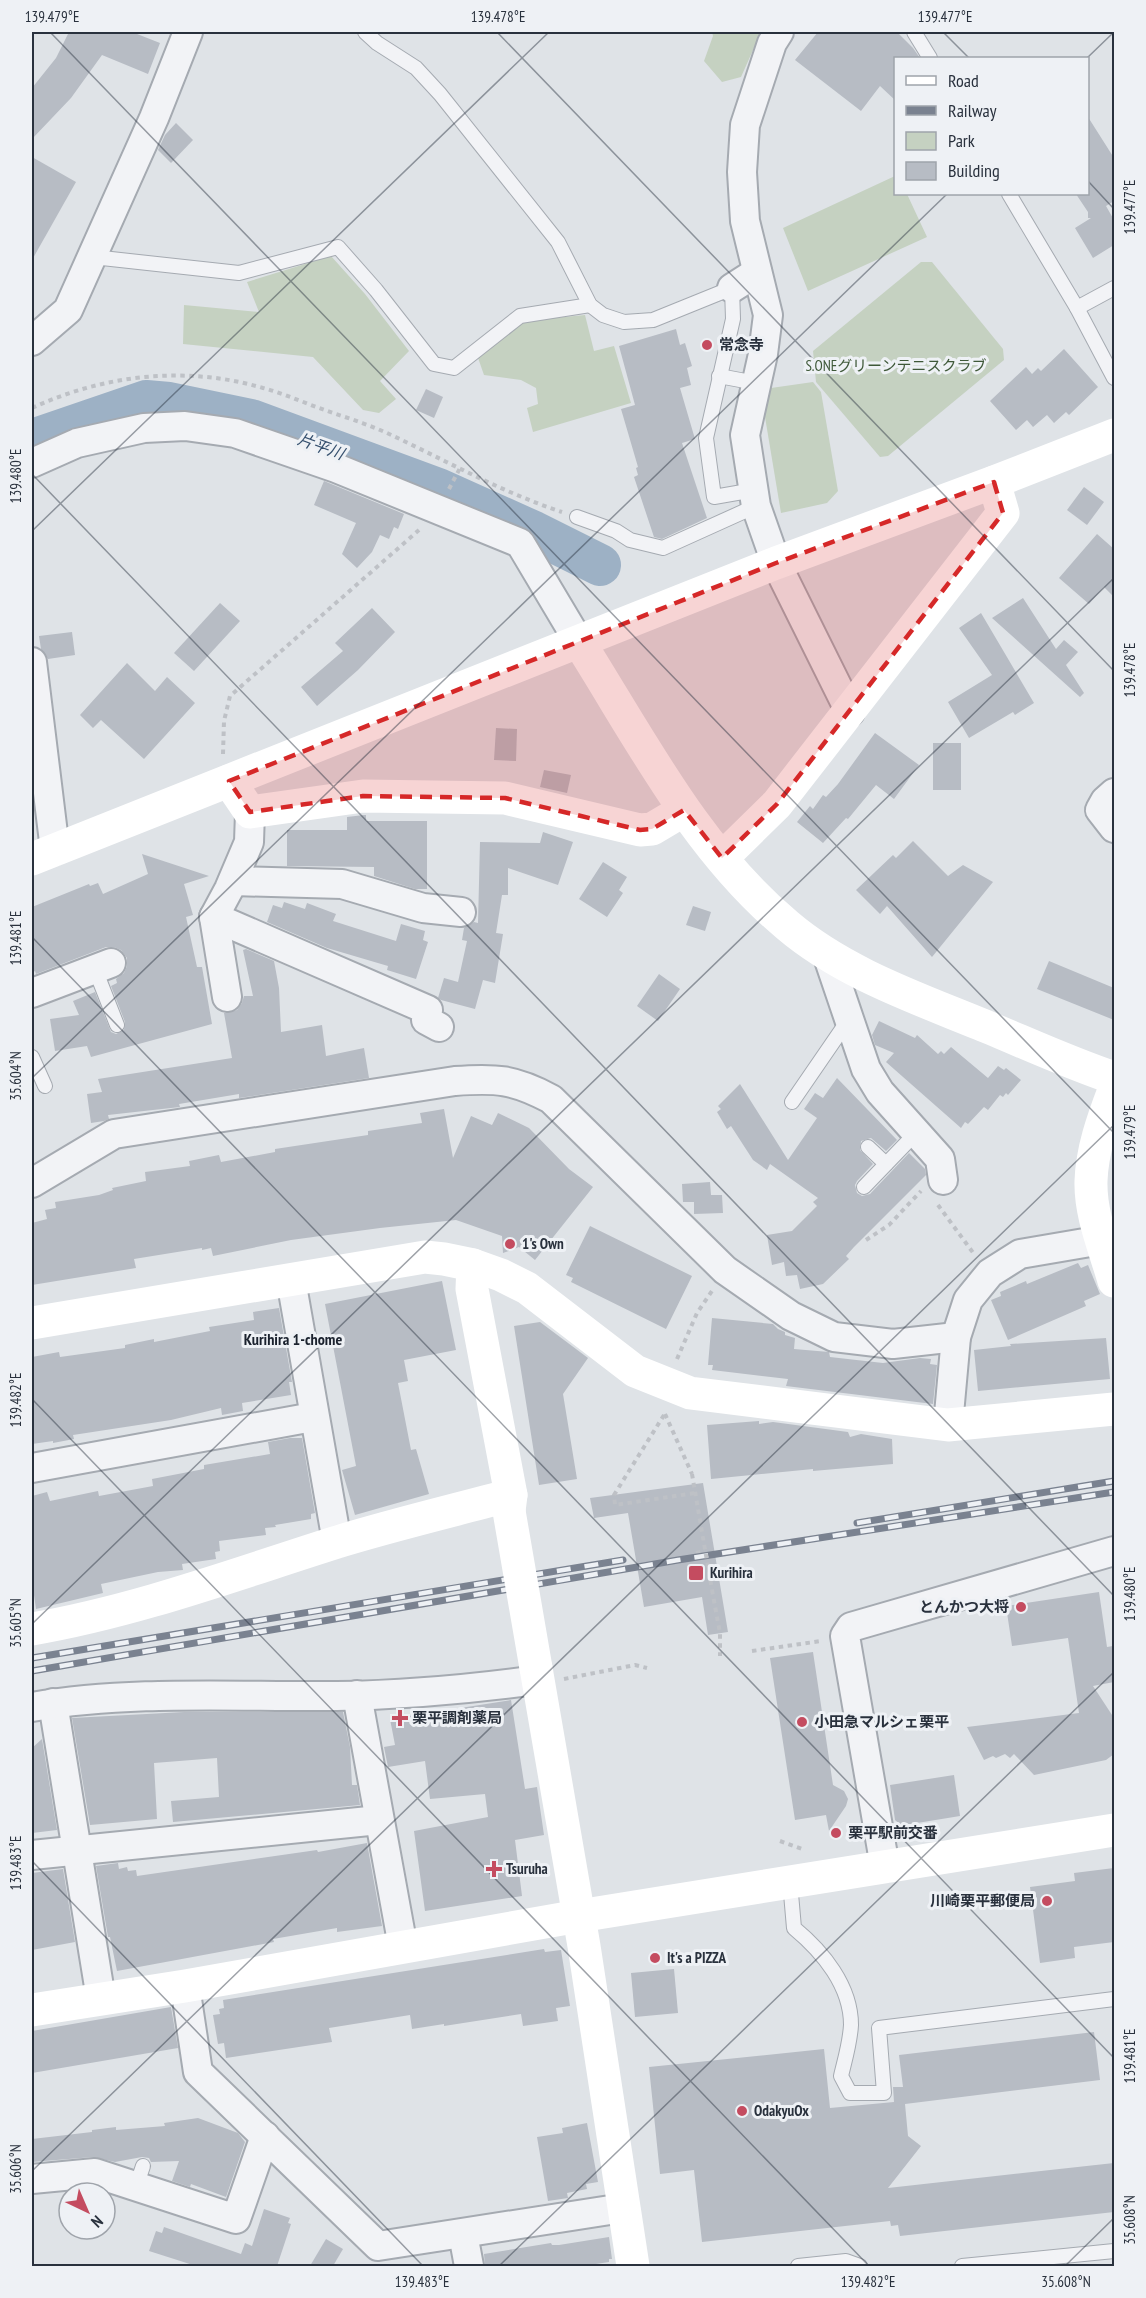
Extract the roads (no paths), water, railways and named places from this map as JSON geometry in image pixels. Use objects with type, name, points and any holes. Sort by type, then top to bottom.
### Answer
[{"type":"street","points":[[32,341],[68,310],[93,257],[188,32]]},
{"type":"street","points":[[778,32],[772,43],[745,125],[742,172],[745,221],[768,315],[745,435],[755,498],[776,563],[850,712]]},
{"type":"street","points":[[732,288],[757,272]]},
{"type":"street","points":[[32,463],[76,443],[144,428],[185,426],[235,433],[336,468],[520,543],[684,810],[753,893],[787,926],[827,954],[907,993],[1114,1078]]},
{"type":"street","points":[[32,672],[43,855],[776,563],[994,483],[1114,435]]},
{"type":"street","points":[[722,858],[777,804],[1003,513],[994,483]]},
{"type":"street","points":[[226,997],[214,917],[233,881],[249,842],[250,812],[229,781]]},
{"type":"street","points":[[1114,793],[1105,801],[1100,810],[1114,828]]},
{"type":"street","points":[[250,812],[363,796],[505,798],[640,830],[652,829],[684,810]]},
{"type":"street","points":[[233,881],[342,884],[423,908],[461,912]]},
{"type":"street","points":[[214,917],[428,1010],[426,1020],[439,1028]]},
{"type":"street","points":[[827,954],[867,1069],[880,1092],[940,1159],[943,1180]]},
{"type":"street","points":[[32,993],[103,966]]},
{"type":"street","points":[[32,1183],[114,1134],[455,1081],[492,1078],[530,1088],[551,1099],[725,1270],[791,1316],[834,1337],[893,1344],[956,1336]]},
{"type":"street","points":[[1114,1090],[1105,1113],[1093,1159],[1091,1182],[1097,1223],[1114,1281]]},
{"type":"street","points":[[948,1425],[956,1336],[968,1300],[990,1273],[1020,1254],[1102,1240]]},
{"type":"street","points":[[32,1323],[425,1257],[444,1258],[501,1275],[527,1288],[635,1371],[690,1393],[948,1425],[1114,1409]]},
{"type":"street","points":[[473,1265],[472,1289],[543,1676],[633,2266]]},
{"type":"street","points":[[291,1280],[313,1417],[337,1542]]},
{"type":"street","points":[[32,1468],[313,1417]]},
{"type":"street","points":[[32,1629],[149,1604],[337,1542],[510,1503]]},
{"type":"street","points":[[885,1867],[845,1636],[851,1627],[1114,1551]]},
{"type":"street","points":[[101,1999],[76,1850],[42,1705],[145,1696],[357,1695],[426,1692],[543,1676]]},
{"type":"street","points":[[357,1695],[403,1947]]},
{"type":"street","points":[[32,1854],[380,1820]]},
{"type":"street","points":[[32,2010],[185,1986],[579,1916],[1114,1830]]},
{"type":"street","points":[[185,1986],[198,2072],[378,2246],[623,2208]]},
{"type":"street","points":[[32,2179],[95,2173],[139,2177],[236,2219],[265,2136]]},
{"type":"street","points":[[463,2234],[469,2266]]},
{"type":"lane","points":[[365,32],[377,43],[416,68],[440,94],[558,242],[590,305],[603,315],[624,322],[653,320],[732,288],[733,319],[706,438],[714,497],[755,498]]},
{"type":"lane","points":[[914,32],[929,57]]},
{"type":"lane","points":[[1010,195],[1077,308],[1114,378]]},
{"type":"lane","points":[[93,257],[239,273],[338,247],[434,364],[454,368],[520,316],[590,305]]},
{"type":"lane","points":[[1077,308],[1114,288]]},
{"type":"lane","points":[[719,376],[756,383]]},
{"type":"lane","points":[[577,517],[616,531],[630,540],[663,548],[755,498]]},
{"type":"lane","points":[[103,966],[117,1025]]},
{"type":"lane","points":[[792,1102],[849,1018]]},
{"type":"lane","points":[[32,1057],[45,1086]]},
{"type":"lane","points":[[864,1186],[917,1131]]},
{"type":"lane","points":[[868,1148],[886,1164]]},
{"type":"lane","points":[[790,1882],[794,1928],[815,1945],[844,1990],[850,2011],[849,2041],[841,2076],[850,2092],[884,2093],[879,2028],[1114,2000]]},
{"type":"lane","points":[[962,2266],[1114,2251]]},
{"type":"lane","points":[[798,2266],[846,2261],[860,2266]]},
{"type":"waterway","name":"片平川","points":[[32,440],[146,401],[169,403],[251,420],[438,489],[534,532],[600,565]]},
{"type":"railway","points":[[857,1523],[1114,1481]]},
{"type":"railway","points":[[32,1671],[678,1560],[1114,1492]]},
{"type":"railway","points":[[32,1658],[623,1560]]},
{"type":"place","name":"常念寺","points":[[707,345]]},
{"type":"place","name":"1's Own","points":[[510,1244]]},
{"type":"place","name":"Kurihira","points":[[696,1573]]},
{"type":"place","name":"とんかつ大将","points":[[1021,1607]]},
{"type":"place","name":"栗平調剤薬局","points":[[400,1718]]},
{"type":"place","name":"小田急マルシェ栗平","points":[[802,1722]]},
{"type":"place","name":"栗平駅前交番","points":[[836,1833]]},
{"type":"place","name":"Tsuruha","points":[[494,1869]]},
{"type":"place","name":"川崎栗平郵便局","points":[[1047,1901]]},
{"type":"place","name":"It's a PIZZA","points":[[655,1958]]},
{"type":"place","name":"OdakyuOx","points":[[742,2111]]},
{"type":"district","name":"Kurihira 1-chome","points":[[293,1339]]},
{"type":"park label","name":"S.ONEグリーンテニスクラブ","points":[[896,366]]}]
